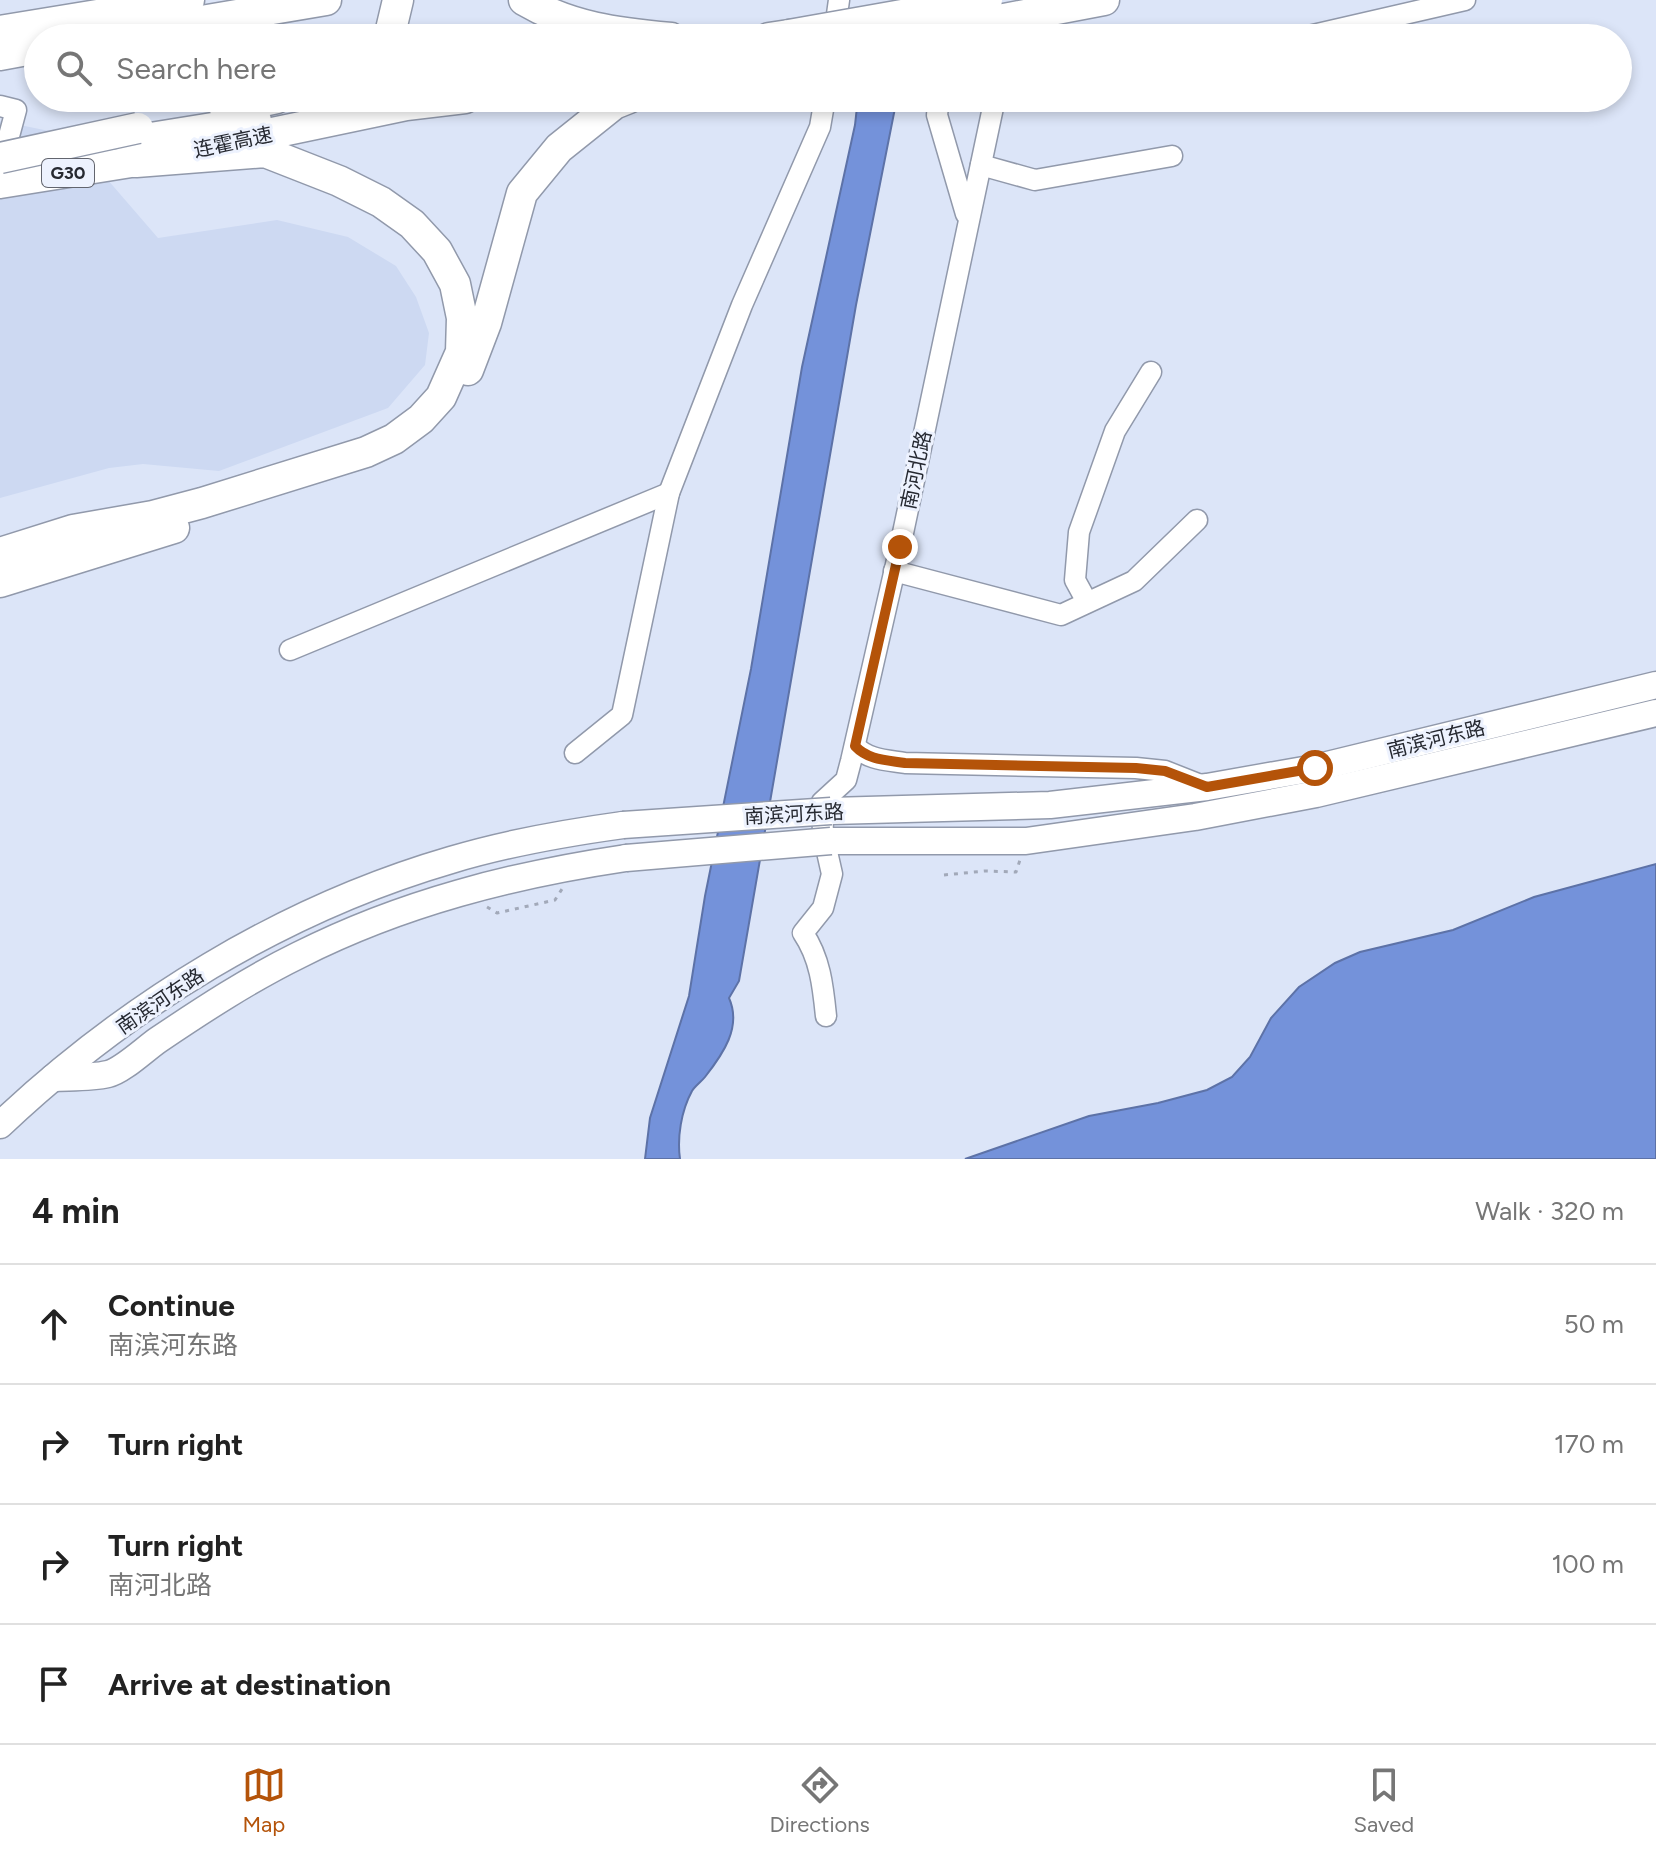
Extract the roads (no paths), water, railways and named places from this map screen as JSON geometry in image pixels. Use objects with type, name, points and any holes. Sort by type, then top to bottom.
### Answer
[{"type":"highway","points":[[43,24],[189,0]]},
{"type":"highway","points":[[184,24],[326,0]]},
{"type":"highway","points":[[392,24],[398,0]]},
{"type":"highway","points":[[524,0],[545,12],[582,24]]},
{"type":"highway","points":[[879,24],[1104,0]]},
{"type":"highway","points":[[945,24],[996,10]]},
{"type":"highway","points":[[0,31],[24,27]]},
{"type":"highway","points":[[0,55],[24,51]]},
{"type":"highway","points":[[135,144],[234,112]]},
{"type":"highway","name":"连霍高速","points":[[0,183],[135,144],[317,112]]},
{"type":"highway","name":"连霍高速","points":[[135,144],[357,112]]},
{"type":"highway","points":[[0,582],[348,474],[418,444],[443,413],[468,370],[486,323],[522,193],[559,148],[604,112]]},
{"type":"highway","points":[[0,160],[135,144],[265,152],[339,181],[381,202],[412,224],[437,251],[455,284],[462,318],[461,352],[441,397],[421,419],[394,439],[366,452],[190,506],[73,530],[0,553]]},
{"type":"main road","name":"南滨河东路","points":[[0,1125],[53,1078],[130,1020],[246,946],[325,906],[408,873],[465,856],[537,839],[623,825],[831,811],[1050,805],[1207,787],[1315,768],[1656,685]]},
{"type":"main road","name":"南滨河东路","points":[[53,1078],[110,1074],[224,996],[338,936],[460,891],[544,871],[626,858],[831,841],[1026,841],[1195,817],[1316,794],[1656,713]]},
{"type":"street","points":[[836,24],[839,0]]},
{"type":"street","points":[[955,24],[961,0]]},
{"type":"street","points":[[1361,24],[1465,0]]},
{"type":"street","points":[[0,106],[16,110],[0,170]]},
{"type":"street","points":[[575,753],[622,715],[669,493],[742,305],[820,127],[823,112]]},
{"type":"street","name":"南河北路","points":[[937,112],[961,193],[967,226]]},
{"type":"street","name":"南河北路","points":[[826,1016],[814,949],[803,933],[823,908],[832,874],[823,834],[822,802],[846,780],[853,753],[992,112]]},
{"type":"street","points":[[981,165],[1035,180],[1172,156]]},
{"type":"street","points":[[1087,602],[1075,580],[1079,532],[1115,431],[1151,372]]},
{"type":"street","points":[[290,650],[669,493]]},
{"type":"street","points":[[894,571],[1061,615],[1134,581],[1197,520]]},
{"type":"street","points":[[853,753],[905,763],[1104,766],[1165,771],[1207,787]]},
{"type":"water","points":[[856,112],[894,112],[856,305],[739,981],[729,998],[732,1030],[718,1059],[688,1099],[681,1125],[680,1159],[645,1159],[650,1118],[689,996],[705,896],[751,669],[802,367]]},
{"type":"water","points":[[1656,864],[1656,1159],[965,1159],[1089,1116],[1207,1090],[1232,1077],[1250,1057],[1271,1018],[1299,987],[1335,963],[1360,952],[1453,930],[1534,897]]}]
